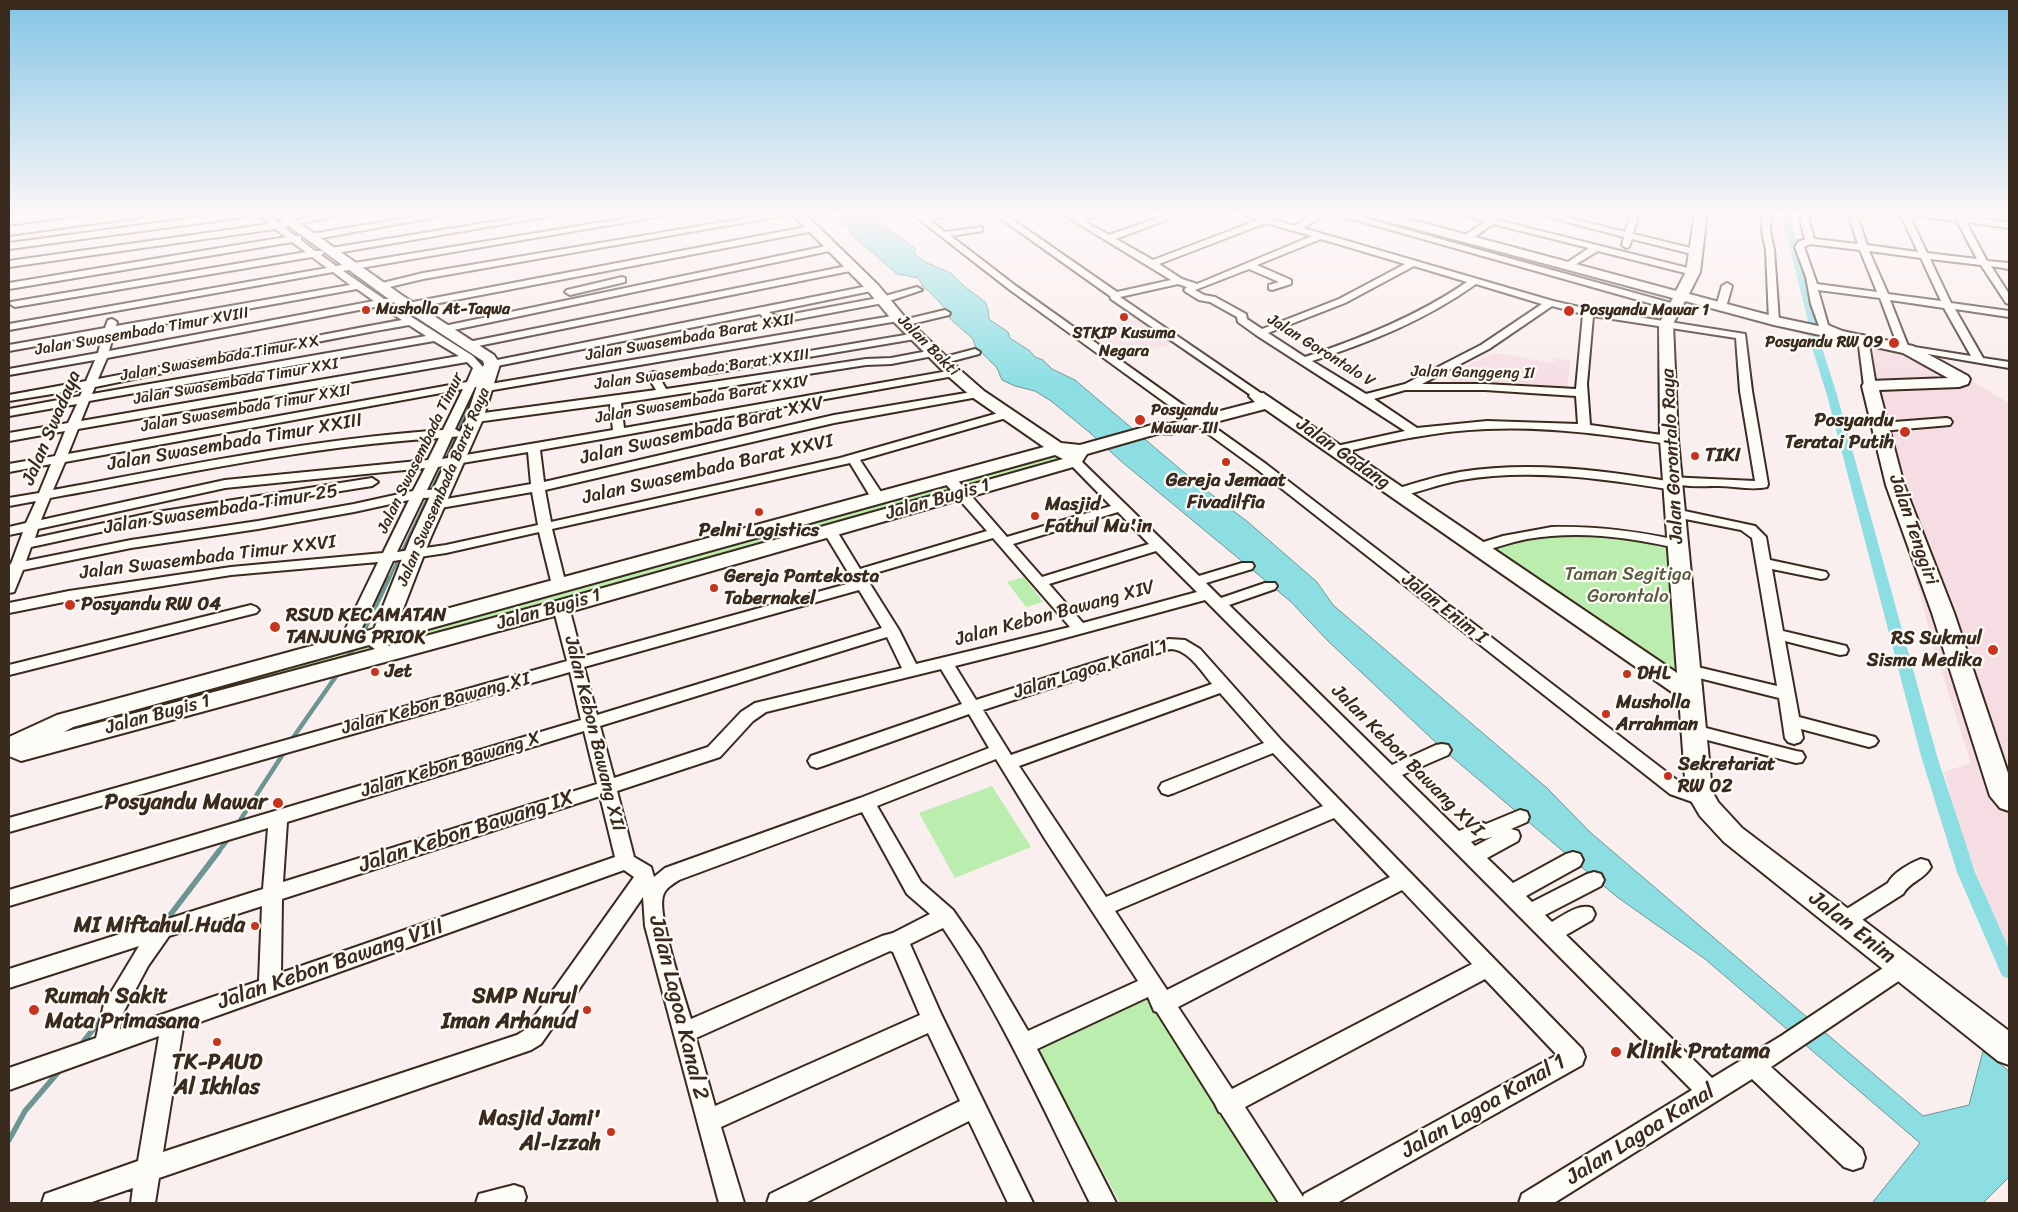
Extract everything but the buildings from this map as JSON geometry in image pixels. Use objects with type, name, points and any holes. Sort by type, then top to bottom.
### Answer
[{"type":"street","points":[[9,286],[92,270]]},
{"type":"street","points":[[15,304],[219,270]]},
{"type":"street","points":[[9,327],[331,270]]},
{"type":"street","points":[[347,270],[360,286],[396,302],[587,270]]},
{"type":"street","name":"Jalan Swasembada Barat Raya","points":[[349,270],[440,333],[469,351],[488,358],[492,364],[482,384],[471,427],[445,462],[411,555],[361,637],[368,659]]},
{"type":"street","points":[[396,302],[423,276],[459,270]]},
{"type":"street","points":[[526,303],[560,300],[711,270]]},
{"type":"street","name":"Jalan Swasembada Timur XXI","points":[[9,437],[469,351],[845,270]]},
{"type":"street","name":"Jalan Bakti","points":[[854,270],[937,357],[978,394],[1071,453]]},
{"type":"street","name":"Jalan Enim I","points":[[988,270],[1262,468],[1676,789],[1701,798]]},
{"type":"street","name":"Jalan Gadang","points":[[1078,270],[1115,295],[1114,297],[1692,694]]},
{"type":"street","points":[[1162,270],[1192,287],[1241,270]]},
{"type":"street","points":[[1259,270],[1288,282],[1272,286]]},
{"type":"street","points":[[1260,333],[1342,302],[1401,270]]},
{"type":"street","points":[[1398,493],[1467,475],[1515,472],[1592,475],[1674,483],[1700,484],[1715,482],[1754,486],[1762,484],[1742,363],[1742,338],[1737,335],[1588,312],[1435,270]]},
{"type":"street","points":[[1554,270],[1679,302],[1721,307],[1789,325],[1905,348],[2007,365]]},
{"type":"street","points":[[1579,270],[1679,302]]},
{"type":"street","points":[[1684,270],[1694,272]]},
{"type":"street","points":[[1771,270],[1774,321]]},
{"type":"street","points":[[1807,270],[1824,327],[1850,336],[1870,386],[1962,381],[1962,379],[1917,352],[1905,348]]},
{"type":"street","points":[[1872,270],[1905,348]]},
{"type":"street","points":[[1930,270],[1978,359]]},
{"type":"street","points":[[1988,270],[2009,301]]},
{"type":"street","name":"Jalan Gorontalo Raya","points":[[1694,272],[1666,324],[1669,440],[1701,798]]},
{"type":"street","points":[[560,300],[622,280]]},
{"type":"street","points":[[1115,295],[1179,281]]},
{"type":"street","points":[[1305,360],[1354,344],[1425,312],[1474,281]]},
{"type":"street","points":[[9,348],[360,286]]},
{"type":"street","points":[[1721,307],[1727,286]]},
{"type":"street","points":[[1813,286],[2009,314]]},
{"type":"street","name":"Jalan Gorontalo V","points":[[1192,287],[1189,290],[1202,298],[1212,299],[1242,316],[1242,320],[1260,333],[1365,398],[1415,432]]},
{"type":"street","points":[[492,364],[762,310],[917,290]]},
{"type":"street","points":[[9,398],[225,358],[288,343],[396,302],[431,294]]},
{"type":"street","points":[[762,310],[771,319],[777,320],[879,295]]},
{"type":"street","name":"Jalan Swasembada Timur XX","points":[[9,412],[440,333],[560,300]]},
{"type":"street","name":"Jalan Swasembada Timur XVIII","points":[[9,372],[396,302]]},
{"type":"street","points":[[1405,388],[1485,347],[1550,303]]},
{"type":"street","name":"Jalan Swadaya","points":[[9,589],[13,568],[26,544],[91,384],[102,356],[116,309]]},
{"type":"street","points":[[1584,428],[1580,393],[1588,312]]},
{"type":"street","name":"Jalan Swasembada Barat XXII","points":[[482,384],[945,313]]},
{"type":"street","points":[[708,371],[917,336]]},
{"type":"street","name":"Jalan Swasembada Timur","points":[[361,637],[390,556],[431,496],[445,462],[449,433],[482,384],[479,368],[469,351]]},
{"type":"street","name":"Jalan Swasembada Barat XXIII","points":[[471,427],[615,400],[976,352]]},
{"type":"street","name":"Jalan Swasembada Barat XXIV","points":[[9,531],[225,484],[445,462],[954,373]]},
{"type":"street","points":[[653,375],[663,393]]},
{"type":"street","name":"Jalan Swasembada Timur XXII","points":[[9,468],[482,384]]},
{"type":"street","name":"Jalan Tenggiri","points":[[1870,386],[1896,485],[1943,613],[2003,796],[2009,801]]},
{"type":"street","name":"Jalan Ganggeng II","points":[[1365,398],[1405,388],[1485,387],[1580,393]]},
{"type":"street","name":"Jalan Swasembada Barat XXV","points":[[431,496],[539,487],[808,424],[978,394]]},
{"type":"street","name":"Jalan Bugis 1","points":[[9,756],[61,740],[561,608],[962,493],[1071,453],[1156,429],[1170,429],[1194,418],[1264,399]]},
{"type":"street","points":[[615,400],[619,432]]},
{"type":"street","name":"Jalan Swasembada Barat XXVI","points":[[411,555],[853,458],[1009,414]]},
{"type":"street","points":[[1881,426],[1946,422]]},
{"type":"street","points":[[1336,450],[1415,432],[1487,426],[1584,428],[1669,440]]},
{"type":"street","name":"Jalan Swasembada Timur XXIII","points":[[9,502],[304,448],[378,438],[449,433],[471,427]]},
{"type":"street","points":[[534,447],[544,527],[559,585]]},
{"type":"street","name":"Jalan Bugis 1","points":[[9,747],[49,727],[74,719],[361,637],[791,523],[948,478],[1071,453]]},
{"type":"street","name":"Jalan Kebon Bawang XVI","points":[[1071,453],[1121,507],[1207,594],[1710,1092]]},
{"type":"street","points":[[853,458],[878,498]]},
{"type":"street","points":[[948,478],[1080,629]]},
{"type":"street","points":[[26,544],[177,512],[372,482]]},
{"type":"street","name":"Jalan Swasembada Timur 25","points":[[13,568],[131,544],[431,496]]},
{"type":"street","name":"Jalan Kebon Bawang XI","points":[[9,825],[273,749],[575,666],[1001,538],[1121,507]]},
{"type":"street","points":[[1675,513],[1750,529],[1759,538],[1793,730],[1869,741]]},
{"type":"street","points":[[784,544],[791,523]]},
{"type":"street","points":[[830,531],[891,630],[911,670]]},
{"type":"street","points":[[1479,548],[1512,537],[1565,531],[1628,533],[1678,544]]},
{"type":"street","points":[[1040,582],[1160,545]]},
{"type":"street","name":"Jalan Swasembada Timur XXVI","points":[[9,608],[68,596],[231,571],[411,555]]},
{"type":"street","points":[[1762,563],[1821,575]]},
{"type":"street","points":[[1207,594],[1247,566]]},
{"type":"street","points":[[602,573],[618,576],[622,581],[620,587],[614,592]]},
{"type":"street","points":[[1207,594],[1270,586]]},
{"type":"street","name":"Jalan Kebon Bawang XIV","points":[[911,670],[1080,629],[1207,594]]},
{"type":"street","name":"Jalan Kebon Bawang XII","points":[[561,608],[626,861]]},
{"type":"street","points":[[9,670],[251,610]]},
{"type":"street","name":"Jalan Kebon Bawang X","points":[[9,898],[591,723],[891,630]]},
{"type":"street","points":[[1776,634],[1840,650]]},
{"type":"street","name":"Jalan Lagoa Kanal 1","points":[[817,761],[972,707],[1175,643],[1186,647],[1194,653],[1276,745],[1574,1057],[1313,1203]]},
{"type":"street","points":[[946,663],[1003,757],[1292,1203]]},
{"type":"street","name":"Jalan Kebon Bawang IX","points":[[9,978],[714,752],[721,747],[749,712],[760,707],[911,670]]},
{"type":"street","points":[[1689,670],[1787,694]]},
{"type":"street","points":[[1003,757],[1224,686]]},
{"type":"street","points":[[61,740],[56,737],[56,730],[74,719]]},
{"type":"street","points":[[1694,731],[1796,757]]},
{"type":"street","points":[[1168,788],[1276,745]]},
{"type":"street","points":[[1389,773],[1442,750]]},
{"type":"street","name":"Jalan Lagoa Kanal 2","points":[[731,1203],[655,926],[652,897],[655,888],[659,882],[672,874],[866,803],[1003,757]]},
{"type":"street","name":"Jalan Enim","points":[[1701,798],[1733,835],[2009,1050]]},
{"type":"street","points":[[866,803],[914,888],[946,916],[973,955],[1022,1044],[1103,1203]]},
{"type":"street","points":[[1102,908],[1338,808]]},
{"type":"street","points":[[1457,840],[1480,830],[1485,832],[1520,817]]},
{"type":"street","points":[[270,986],[272,894],[278,818]]},
{"type":"street","points":[[1472,856],[1510,836]]},
{"type":"street","points":[[1511,894],[1573,860]]},
{"type":"street","points":[[54,1203],[225,1143],[496,1053],[528,1040],[533,1037],[644,879],[642,870],[626,861]]},
{"type":"street","name":"Jalan Kebon Bawang VIII","points":[[9,1078],[626,861]]},
{"type":"street","points":[[1844,921],[1896,888],[1897,884],[1921,867]]},
{"type":"street","points":[[1022,1044],[1157,994],[1405,879]]},
{"type":"street","points":[[1530,913],[1594,880]]},
{"type":"street","points":[[1551,933],[1585,914]]},
{"type":"street","points":[[684,1033],[889,942],[895,942],[946,916]]},
{"type":"street","points":[[101,1045],[112,1011],[141,960],[164,927]]},
{"type":"street","points":[[895,942],[901,946],[933,1020],[1021,1203]]},
{"type":"street","points":[[1227,1104],[1487,967]]},
{"type":"street","name":"Jalan Lagoa Kanal","points":[[1531,1203],[1790,1043],[1902,967]]},
{"type":"street","points":[[707,1121],[933,1020]]},
{"type":"street","points":[[143,1203],[173,1021]]},
{"type":"street","points":[[1753,1065],[1853,1158]]},
{"type":"street","points":[[779,1203],[975,1106]]},
{"type":"street","points":[[488,1203],[514,1197]]},
{"type":"shaded area","points":[[1135,319],[1172,344],[1118,358],[1082,332]]},
{"type":"shaded area","points":[[1857,345],[1919,350],[2009,403],[2009,955],[2006,952],[1961,831],[1944,772],[1971,763],[1932,642]]},
{"type":"shaded area","points":[[1496,353],[1553,363],[1554,358],[1570,360],[1567,391],[1460,385],[1442,376]]},
{"type":"green space","points":[[1056,451],[1064,460],[818,531],[89,727],[67,727]]},
{"type":"green space","name":"Taman Segitiga Gorontalo","points":[[1564,534],[1669,545],[1684,681],[1494,548],[1518,541]]},
{"type":"green space","points":[[1024,577],[1043,602],[1026,607],[1007,582]]},
{"type":"green space","points":[[992,786],[1031,847],[955,878],[919,813]]},
{"type":"green space","points":[[1151,996],[1282,1197],[1273,1203],[1120,1203],[1037,1048]]},
{"type":"water","points":[[892,270],[943,270],[951,273],[985,302],[989,319],[1008,332],[1010,338],[1030,351],[1035,357],[1043,360],[1052,369],[1075,380],[1199,485],[1248,522],[1317,582],[1333,605],[1547,788],[1591,833],[1923,1116],[1969,1105],[1983,1051],[2009,1071],[2009,1177],[1983,1203],[1872,1203],[1920,1143],[1705,959],[1617,897],[1446,752],[1328,641],[1290,601],[1122,462],[1089,432],[1051,401],[1035,391],[1015,386],[1002,380],[997,368],[975,346],[973,339],[947,316],[949,313],[922,286],[918,278],[897,274]]},
{"type":"waterway","points":[[348,270],[375,289]]},
{"type":"waterway","points":[[1800,270],[1813,321],[1813,335],[1832,395],[1929,756],[1966,872],[2009,970]]},
{"type":"waterway","points":[[1645,290],[1813,335]]},
{"type":"waterway","points":[[414,316],[457,346]]},
{"type":"waterway","points":[[473,358],[485,367]]},
{"type":"waterway","points":[[389,579],[447,457],[477,387]]},
{"type":"waterway","points":[[362,635],[389,578]]},
{"type":"waterway","points":[[346,660],[354,647]]},
{"type":"waterway","points":[[290,742],[339,672]]},
{"type":"waterway","points":[[237,825],[285,751]]},
{"type":"waterway","points":[[218,852],[230,837]]},
{"type":"waterway","points":[[164,923],[219,851]]},
{"type":"waterway","points":[[80,1046],[102,1018]]},
{"type":"waterway","points":[[9,1140],[25,1111],[61,1069]]},
{"type":"place","name":"Musholla At-Taqwa","points":[[366,310]]},
{"type":"place","name":"Posyandu Mawar 1","points":[[1569,311]]},
{"type":"place","name":"STKIP Kusuma Negara","points":[[1124,317]]},
{"type":"place","name":"Posyandu RW 09","points":[[1894,343]]},
{"type":"place","name":"Posyandu Mawar III","points":[[1140,420]]},
{"type":"place","name":"Posyandu Teratai Putih","points":[[1905,432]]},
{"type":"place","name":"TIKI","points":[[1695,456]]},
{"type":"place","name":"Gereja Jemaat Fivadilfia","points":[[1226,462]]},
{"type":"place","name":"Pelni Logistics","points":[[759,512]]},
{"type":"place","name":"Masjid Fathul Mu'in","points":[[1035,516]]},
{"type":"place","name":"Gereja Pantekosta Tabernakel","points":[[714,588]]},
{"type":"place","name":"Posyandu RW 04","points":[[70,605]]},
{"type":"place","name":"RSUD KECAMATAN TANJUNG PRIOK","points":[[275,627]]},
{"type":"place","name":"RS Sukmul Sisma Medika","points":[[1993,650]]},
{"type":"place","name":"Jet","points":[[375,672]]},
{"type":"place","name":"DHL","points":[[1627,674]]},
{"type":"place","name":"Musholla Arrahman","points":[[1606,714]]},
{"type":"place","name":"Sekretariat RW 02","points":[[1668,776]]},
{"type":"place","name":"Posyandu Mawar","points":[[278,803]]},
{"type":"place","name":"MI Miftahul Huda","points":[[255,926]]},
{"type":"place","name":"Rumah Sakit Mata Primasana","points":[[34,1010]]},
{"type":"place","name":"SMP Nurul Iman Arhanud","points":[[587,1010]]},
{"type":"place","name":"TK-PAUD Al Ikhlas","points":[[217,1042]]},
{"type":"place","name":"Klinik Pratama","points":[[1616,1052]]},
{"type":"place","name":"Masjid Jami' Al-Izzah","points":[[611,1132]]}]
